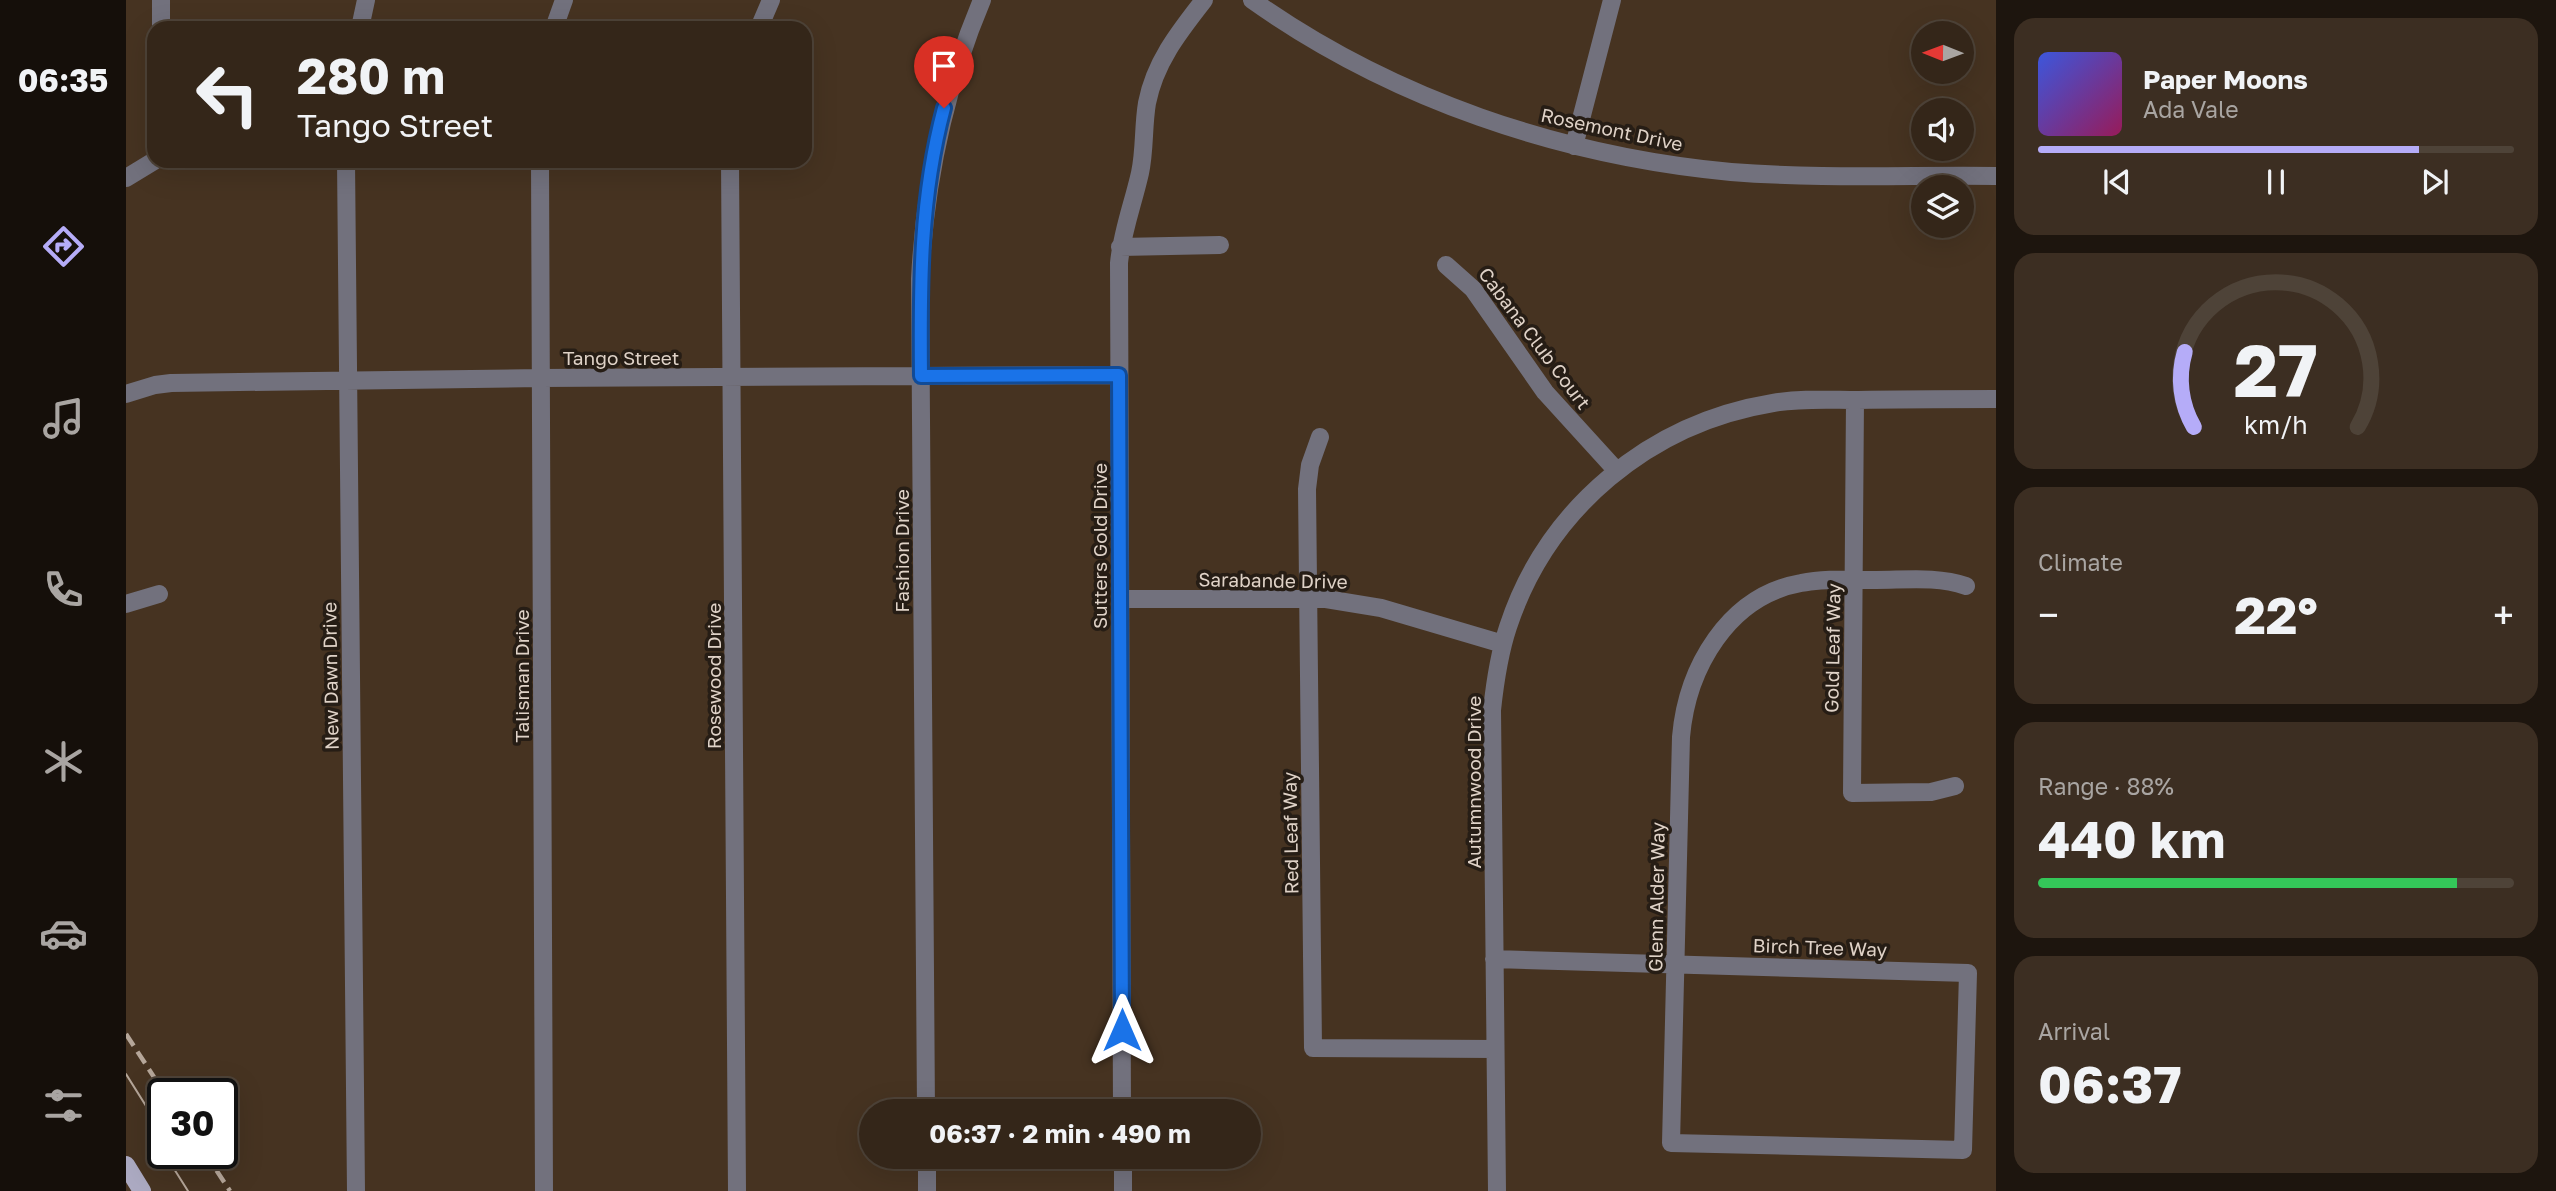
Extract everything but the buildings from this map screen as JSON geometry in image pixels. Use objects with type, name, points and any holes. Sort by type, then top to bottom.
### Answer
[{"type":"main road","points":[[126,1165],[142,1191]]},
{"type":"street","points":[[161,0],[161,21]]},
{"type":"street","points":[[362,21],[366,0]]},
{"type":"street","points":[[556,21],[564,0]]},
{"type":"street","points":[[762,21],[771,0]]},
{"type":"street","name":"Fashion Drive","points":[[926,1099],[920,279],[928,185],[937,135],[951,82],[982,0]]},
{"type":"street","name":"Sutters Gold Drive","points":[[1122,1099],[1120,247],[1140,175],[1145,120],[1152,86],[1165,53],[1204,0]]},
{"type":"street","name":"Rosemont Drive","points":[[1252,0],[1366,69],[1429,97],[1526,133],[1574,146],[1630,158],[1732,172],[1996,176]]},
{"type":"street","points":[[1574,146],[1612,0]]},
{"type":"street","points":[[126,178],[147,165]]},
{"type":"street","name":"New Dawn Drive","points":[[346,168],[356,1191]]},
{"type":"street","name":"Talisman Drive","points":[[540,168],[544,1191]]},
{"type":"street","name":"Rosewood Drive","points":[[730,168],[737,1191]]},
{"type":"street","points":[[1120,247],[1220,245]]},
{"type":"street","name":"Cabana Club Court","points":[[1446,265],[1473,289],[1545,391],[1616,470]]},
{"type":"street","name":"Tango Street","points":[[126,394],[171,383],[1119,375]]},
{"type":"street","name":"Autumnwood Drive","points":[[1497,1191],[1492,710],[1503,643],[1520,594],[1549,544],[1576,508],[1616,470],[1675,433],[1740,410],[1790,401],[1996,399]]},
{"type":"street","name":"Gold Leaf Way","points":[[1855,400],[1852,793],[1931,792],[1955,786]]},
{"type":"street","name":"Red Leaf Way","points":[[1320,437],[1310,465],[1307,489],[1313,1048],[1495,1049]]},
{"type":"street","name":"Glenn Alder Way","points":[[1963,1150],[1671,1143],[1681,737],[1686,702],[1699,666],[1728,622],[1741,611],[1768,593],[1799,583],[1940,579],[1966,586]]},
{"type":"street","points":[[126,604],[159,594]]},
{"type":"street","name":"Sarabande Drive","points":[[1120,599],[1308,598],[1372,606],[1503,643]]},
{"type":"street","name":"Birch Tree Way","points":[[1494,959],[1968,972],[1963,1150]]},
{"type":"street","points":[[927,1169],[927,1191]]},
{"type":"street","points":[[1122,1169],[1123,1191]]},
{"type":"tram line","points":[[126,1074],[147,1107]]},
{"type":"tram line","points":[[174,1169],[188,1191]]},
{"type":"railway","points":[[126,1034],[155,1078]]},
{"type":"railway","points":[[216,1169],[230,1191]]},
{"type":"route","points":[[944,108],[928,185],[922,232],[921,376],[1119,375],[1122,1030]]}]
